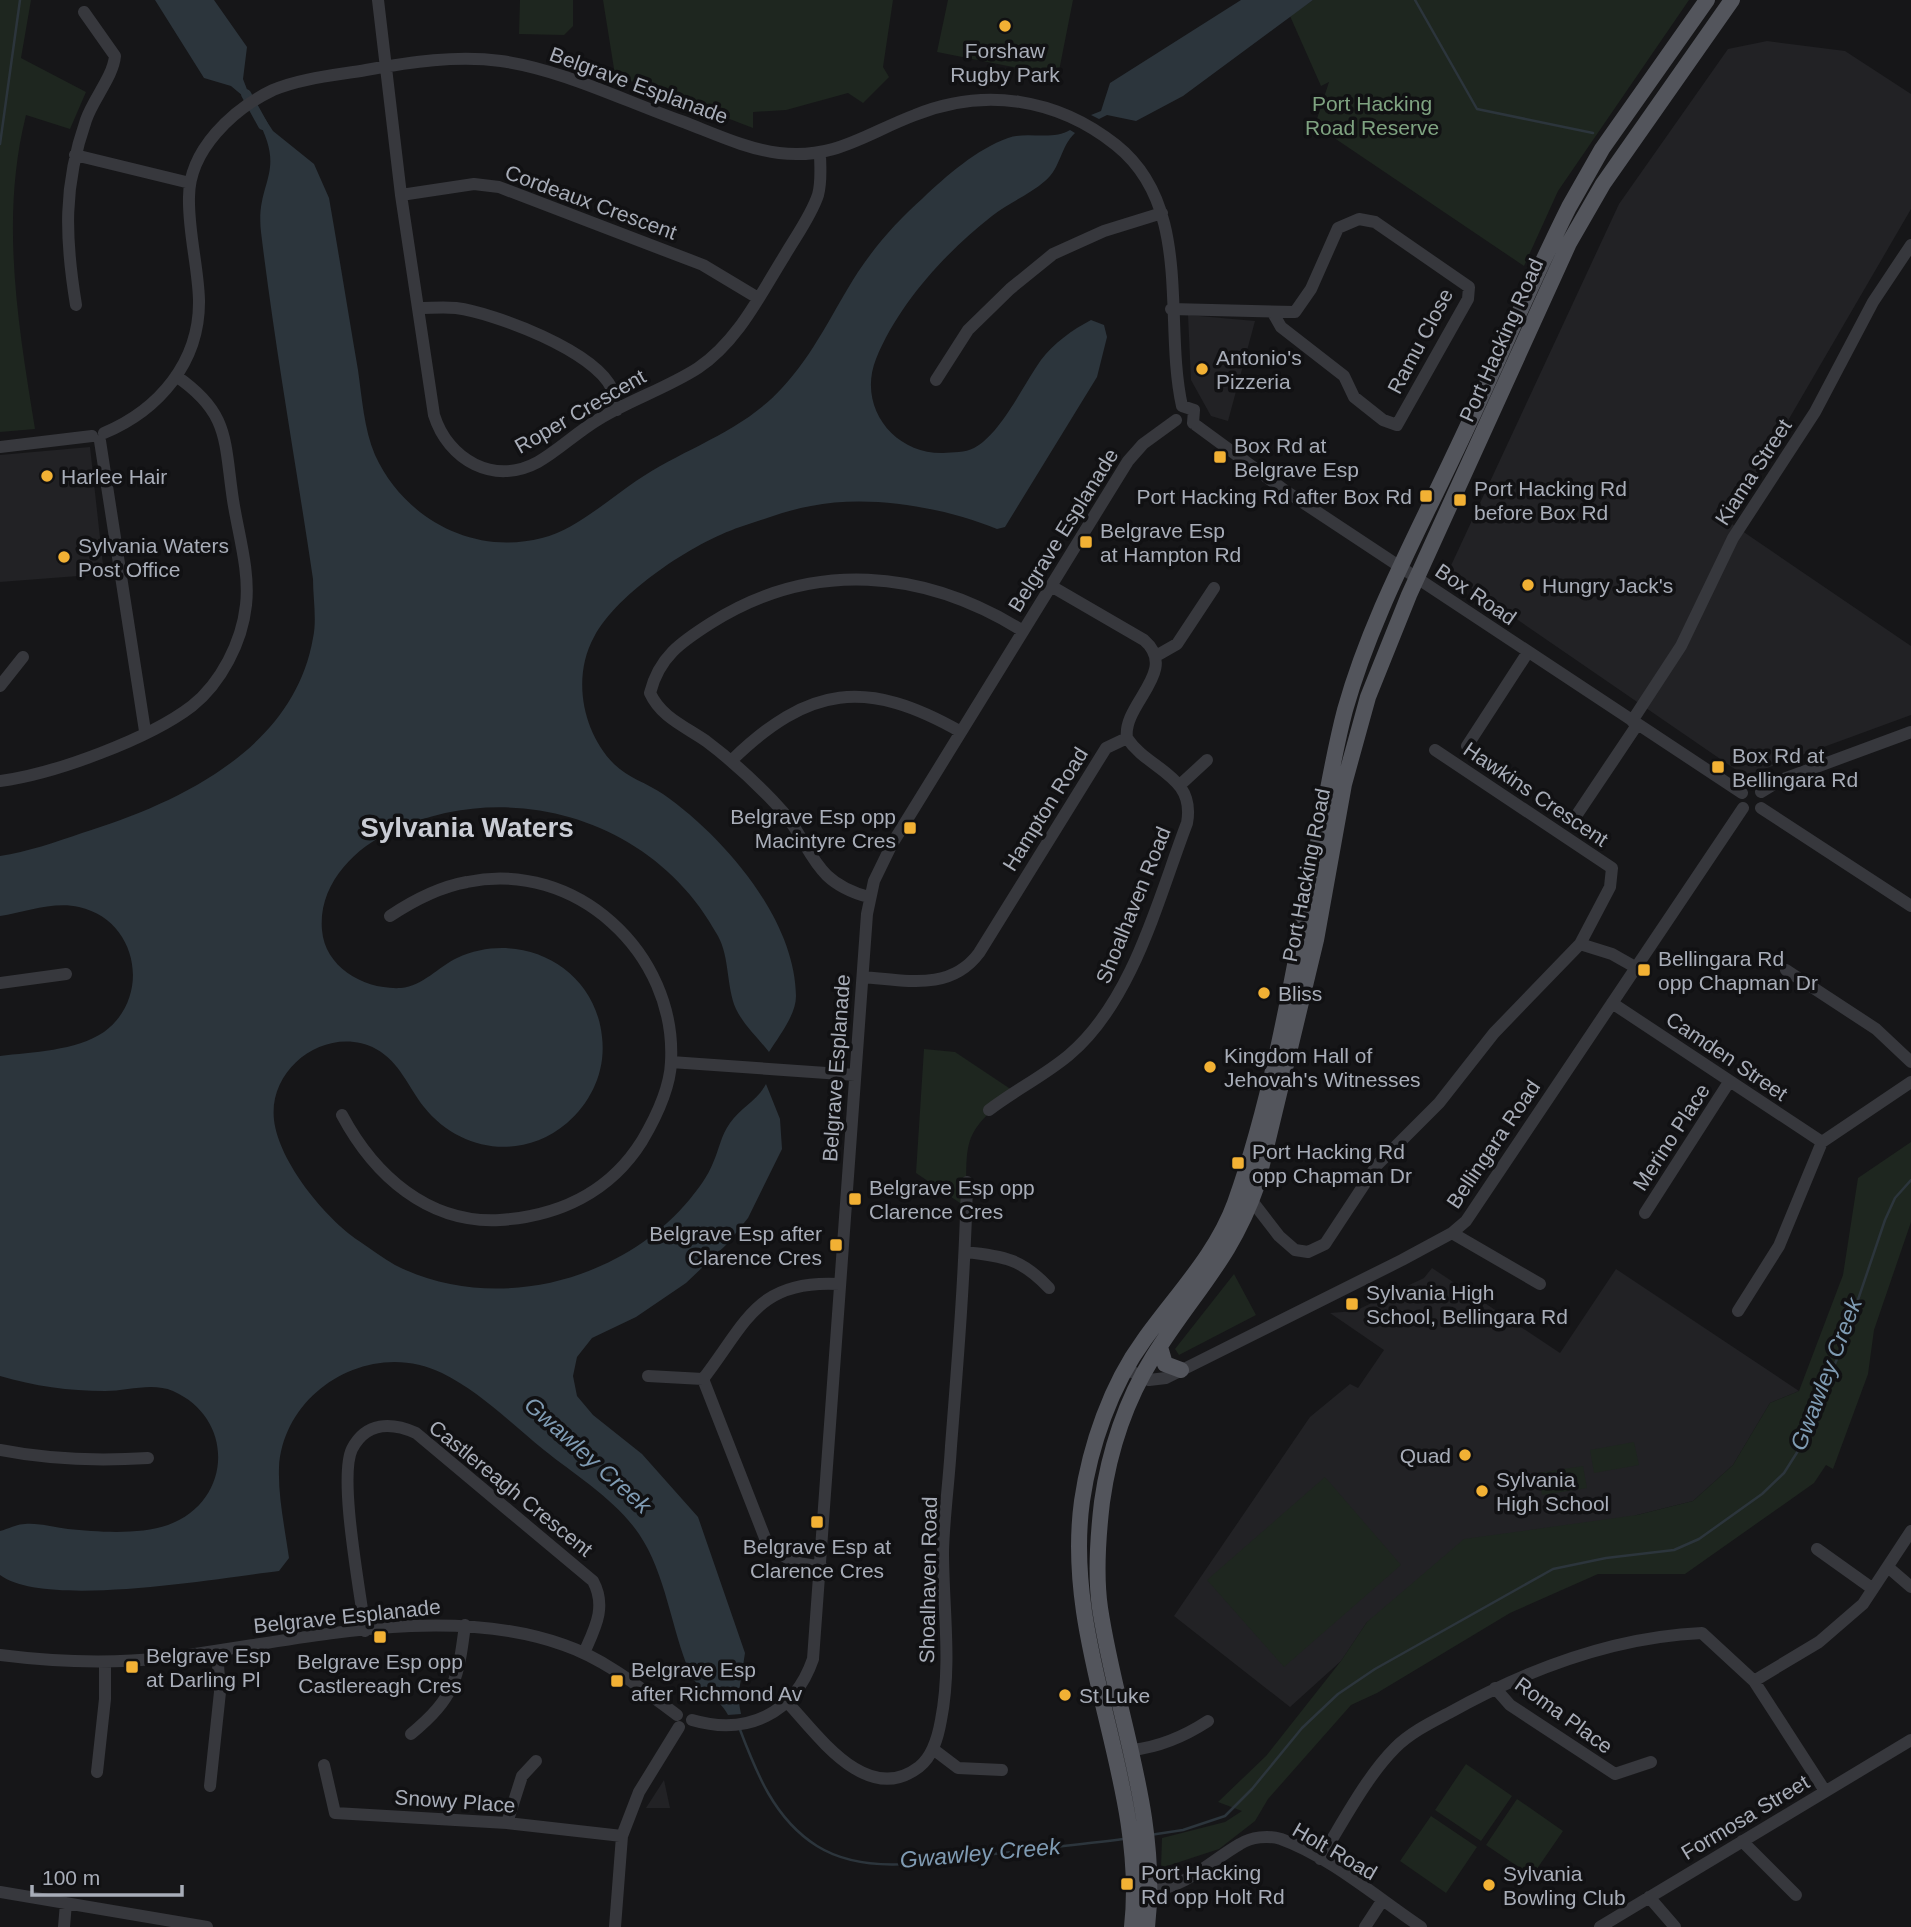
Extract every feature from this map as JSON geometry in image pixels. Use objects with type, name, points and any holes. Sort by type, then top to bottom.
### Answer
[{"type":"main road","name":"Port Hacking Road","points":[[1147,1927],[1151,1891],[1128,1823],[1091,1664],[1078,1544],[1089,1471],[1108,1408],[1126,1369],[1216,1243],[1240,1187],[1298,948],[1341,725],[1359,663],[1569,207],[1602,149],[1707,0]]},
{"type":"main road","name":"Port Hacking Road","points":[[1132,1927],[1146,1819],[1100,1608],[1097,1563],[1102,1502],[1111,1459],[1142,1377],[1160,1347],[1224,1260],[1252,1201],[1274,1123],[1310,965],[1351,757],[1378,669],[1416,578],[1569,243],[1617,163],[1732,0]]},
{"type":"main road","points":[[1160,1347],[1165,1364],[1181,1370]]},
{"type":"street","name":"Roper Crescent","points":[[379,0],[384,66],[429,394],[440,434],[463,458],[477,467],[506,472],[525,468],[617,410],[705,362],[741,326],[812,210],[821,181],[820,152]]},
{"type":"street","points":[[76,305],[68,254],[67,203],[75,155],[92,104],[115,56],[84,12]]},
{"type":"street","name":"Belgrave Esplanade","points":[[0,447],[98,436],[137,416],[169,388],[191,349],[199,301],[188,196],[190,183],[203,150],[221,126],[275,89],[384,66],[474,59],[525,66],[563,76],[760,149],[779,153],[820,152],[870,138],[913,115],[959,100],[1029,102],[1089,126],[1119,147],[1148,180],[1162,213],[1169,250],[1174,362],[1182,406]]},
{"type":"street","points":[[75,155],[190,183]]},
{"type":"street","name":"Cordeaux Crescent","points":[[401,195],[474,184],[499,187],[703,265],[758,298]]},
{"type":"street","points":[[936,380],[968,330],[1010,289],[1053,254],[1104,231],[1162,213]]},
{"type":"street","name":"Ramu Close","points":[[1171,309],[1295,312],[1311,289],[1338,228],[1359,219],[1375,222],[1469,287],[1468,299],[1397,425],[1383,420],[1354,397],[1344,376],[1281,327],[1273,313]]},
{"type":"street","name":"Kiama Street","points":[[1574,819],[1681,646],[1733,538],[1815,412],[1872,302],[1911,245]]},
{"type":"street","points":[[418,308],[456,308],[485,315],[566,346],[589,363],[611,387],[617,410]]},
{"type":"street","points":[[0,781],[92,757],[180,713],[204,694],[234,648],[246,604],[243,560],[217,414],[203,396],[176,376]]},
{"type":"street","points":[[1182,406],[1194,410],[1193,423],[1184,426],[1176,420],[1175,413],[1182,406]]},
{"type":"street","name":"Belgrave Esplanade","points":[[0,1655],[105,1663],[425,1624],[465,1625],[541,1638],[584,1653],[678,1721],[688,1712],[692,1720],[730,1727],[765,1717],[787,1702],[805,1679],[813,1659],[869,897],[886,855],[1128,461],[1143,444],[1176,420]]},
{"type":"street","name":"Box Road","points":[[1193,423],[1243,461],[1416,578],[1742,793]]},
{"type":"street","points":[[98,436],[145,731]]},
{"type":"street","points":[[869,897],[826,878],[801,835],[776,803],[732,761],[659,709],[650,693],[659,665],[678,644],[749,602],[817,583],[857,579],[898,581],[963,599],[1023,631]]},
{"type":"street","points":[[1051,586],[1144,640],[1156,656],[1154,675],[1126,722],[1126,738],[1139,753],[1181,784],[1207,760]]},
{"type":"street","points":[[1156,656],[1177,644],[1214,588]]},
{"type":"street","points":[[1467,746],[1528,652]]},
{"type":"street","points":[[0,686],[23,657]]},
{"type":"street","points":[[732,761],[765,729],[833,697],[871,697],[908,707],[961,732]]},
{"type":"street","points":[[1761,792],[1781,780],[1911,732]]},
{"type":"street","name":"Hampton Road","points":[[863,977],[929,981],[949,978],[964,970],[979,953],[1106,748],[1126,738]]},
{"type":"street","name":"Hawkins Crescent","points":[[1435,750],[1614,871],[1611,887],[1580,944]]},
{"type":"street","name":"Shoalhaven Road","points":[[989,1111],[1069,1055],[1099,1023],[1119,994],[1187,823],[1190,811],[1181,784]]},
{"type":"street","points":[[1751,788],[1761,792],[1764,802],[1760,808],[1754,811],[1743,808],[1740,801],[1742,793],[1751,788]]},
{"type":"street","name":"Bellingara Road","points":[[1142,1377],[1158,1380],[1181,1370],[1452,1233],[1472,1215],[1743,808]]},
{"type":"street","points":[[1760,808],[1911,906]]},
{"type":"street","points":[[342,1115],[377,1168],[413,1197],[459,1217],[486,1221],[533,1217],[575,1202],[610,1180],[652,1123],[671,1062],[663,999],[653,974],[636,947],[604,915],[564,890],[533,882],[468,881],[416,899],[390,916]]},
{"type":"street","points":[[1252,1201],[1279,1236],[1295,1250],[1308,1252],[1325,1244],[1377,1165],[1465,1073],[1494,1033],[1580,944],[1612,954],[1635,967]]},
{"type":"street","points":[[1786,970],[1876,1029],[1911,1062]]},
{"type":"street","points":[[0,983],[66,974]]},
{"type":"street","name":"Camden Street","points":[[1612,1003],[1822,1142]]},
{"type":"street","points":[[671,1062],[855,1075]]},
{"type":"street","name":"Merino Place","points":[[1645,1213],[1729,1082]]},
{"type":"street","points":[[1738,1311],[1779,1246],[1822,1142],[1911,1082]]},
{"type":"street","name":"Shoalhaven Road","points":[[933,1749],[941,1721],[948,1662],[943,1551],[965,1252],[967,1182]]},
{"type":"street","points":[[1452,1233],[1540,1284]]},
{"type":"street","points":[[965,1252],[1016,1261],[1032,1270],[1049,1288]]},
{"type":"street","points":[[703,1379],[765,1300],[793,1286],[840,1284]]},
{"type":"street","points":[[1126,1369],[1142,1377]]},
{"type":"street","points":[[648,1376],[703,1379]]},
{"type":"street","points":[[703,1379],[771,1548],[792,1561],[821,1566]]},
{"type":"street","name":"Castlereagh Crescent","points":[[365,1631],[347,1481],[352,1450],[368,1430],[382,1424],[401,1426],[416,1433],[593,1581],[598,1591],[600,1614],[584,1653]]},
{"type":"street","points":[[0,1450],[47,1458],[100,1461],[148,1458]]},
{"type":"street","points":[[1754,1681],[1827,1636],[1863,1604],[1911,1531]]},
{"type":"street","points":[[1817,1549],[1874,1589]]},
{"type":"street","points":[[1888,1568],[1911,1587]]},
{"type":"street","points":[[411,1734],[438,1711],[448,1696],[460,1662],[465,1625]]},
{"type":"street","points":[[1320,1859],[1396,1746],[1420,1729],[1495,1688],[1555,1663],[1655,1635],[1702,1633],[1754,1681],[1825,1791]]},
{"type":"street","points":[[210,1786],[220,1692],[217,1651]]},
{"type":"street","points":[[97,1772],[105,1699],[105,1663]]},
{"type":"street","name":"Roma Place","points":[[1495,1688],[1510,1704],[1615,1774],[1651,1762]]},
{"type":"street","points":[[787,1702],[859,1773],[885,1779],[898,1777],[917,1768],[933,1749],[958,1768],[1002,1770]]},
{"type":"street","points":[[615,1927],[622,1836],[639,1792],[678,1721]]},
{"type":"street","points":[[1132,1750],[1150,1748],[1188,1734],[1208,1721]]},
{"type":"street","name":"Formosa Street","points":[[1600,1927],[1911,1740]]},
{"type":"street","points":[[507,1823],[522,1776],[536,1761]]},
{"type":"street","name":"Snowy Place","points":[[324,1765],[335,1813],[507,1823],[622,1836]]},
{"type":"street","name":"Holt Road","points":[[1151,1891],[1178,1885],[1238,1845],[1255,1838],[1280,1839],[1320,1859],[1421,1927]]},
{"type":"street","points":[[1742,1841],[1796,1895]]},
{"type":"street","points":[[0,1892],[207,1927]]},
{"type":"street","points":[[1649,1896],[1675,1927]]},
{"type":"street","points":[[1365,1927],[1382,1901]]},
{"type":"street","points":[[64,1927],[66,1903]]},
{"type":"shaded area","points":[[1767,41],[1845,51],[1911,94],[1911,209],[1729,522],[1911,646],[1911,715],[1745,776],[1448,572],[1619,204],[1728,49]]},
{"type":"shaded area","points":[[1188,315],[1255,321],[1228,421],[1211,416],[1191,380]]},
{"type":"shaded area","points":[[90,447],[104,574],[0,582],[0,455]]},
{"type":"shaded area","name":"Sylvania High School","points":[[1432,1268],[1560,1353],[1616,1269],[1799,1391],[1770,1403],[1733,1465],[1693,1501],[1637,1515],[1367,1622],[1341,1661],[1290,1707],[1174,1616],[1310,1417],[1350,1384],[1358,1388],[1384,1350],[1330,1313],[1355,1311],[1424,1278]]},
{"type":"shaded area","points":[[664,1780],[670,1808],[646,1808]]},
{"type":"green space","points":[[0,0],[31,0],[21,58],[86,92],[70,129],[26,115],[14,193],[14,272],[35,429],[0,432]]},
{"type":"green space","points":[[520,0],[573,0],[573,26],[564,35],[519,34]]},
{"type":"green space","points":[[603,0],[893,0],[883,67],[889,77],[863,103],[848,93],[786,110],[753,112],[753,128],[615,75]]},
{"type":"green space","name":"Forshaw Rugby Park","points":[[948,0],[1073,0],[1058,76],[937,52]]},
{"type":"green space","name":"Port Hacking Road Reserve","points":[[1313,0],[1689,0],[1558,191],[1524,266],[1315,125],[1329,82],[1321,86],[1290,16]]},
{"type":"green space","points":[[924,1049],[955,1052],[1015,1092],[984,1119],[970,1141],[966,1168],[966,1207],[916,1173]]},
{"type":"green space","points":[[1911,1142],[1911,1222],[1874,1330],[1868,1374],[1833,1469],[1826,1465],[1814,1483],[1685,1574],[1598,1574],[1510,1613],[1377,1693],[1351,1705],[1268,1799],[1255,1821],[1219,1849],[1161,1868],[1162,1838],[1225,1822],[1242,1811],[1218,1802],[1266,1756],[1341,1661],[1367,1622],[1464,1539],[1637,1515],[1693,1501],[1733,1465],[1770,1403],[1799,1391],[1843,1275],[1858,1178]]},
{"type":"green space","points":[[1234,1274],[1256,1315],[1179,1355],[1175,1349]]},
{"type":"green space","points":[[1634,1442],[1639,1465],[1594,1473],[1590,1450]]},
{"type":"green space","points":[[1583,1466],[1587,1488],[1542,1495],[1538,1473]]},
{"type":"green space","points":[[1325,1477],[1401,1565],[1284,1667],[1207,1580]]},
{"type":"green space","points":[[1466,1764],[1512,1796],[1481,1841],[1435,1810]]},
{"type":"green space","points":[[1517,1799],[1563,1831],[1532,1876],[1486,1845]]},
{"type":"green space","points":[[1431,1816],[1477,1847],[1446,1893],[1400,1861]]},
{"type":"water","points":[[155,0],[214,0],[247,47],[243,79],[248,92],[243,96],[231,86],[204,78]]},
{"type":"water","points":[[1241,0],[1313,0],[1183,96],[1136,121],[1107,115],[1099,119],[1091,115],[1101,111],[1110,83]]},
{"type":"water","points":[[260,111],[273,131],[314,164],[329,198],[366,424],[375,455],[388,477],[403,497],[422,514],[443,527],[490,541],[516,542],[542,538],[567,528],[654,469],[749,417],[766,404],[804,361],[858,272],[880,242],[914,206],[962,164],[996,143],[1015,136],[1056,135],[1070,130],[1075,133],[1045,181],[974,230],[925,280],[897,318],[876,359],[871,377],[876,410],[895,436],[925,451],[967,451],[984,441],[1002,421],[1046,354],[1070,333],[1091,320],[1104,325],[1107,337],[1097,377],[1005,527],[997,529],[953,514],[881,502],[833,503],[784,513],[721,534],[658,571],[620,603],[605,620],[587,653],[583,669],[584,703],[594,736],[603,751],[619,769],[663,794],[709,832],[752,881],[783,937],[792,967],[796,996],[793,1011],[769,1052],[736,1009],[718,936],[691,896],[657,862],[619,837],[576,819],[531,809],[484,808],[438,815],[392,831],[364,847],[332,883],[322,914],[325,943],[339,966],[349,974],[361,981],[387,988],[409,987],[457,958],[481,950],[505,948],[529,952],[550,960],[570,973],[585,991],[596,1012],[602,1037],[599,1073],[584,1105],[567,1123],[531,1143],[511,1147],[473,1142],[455,1134],[439,1122],[424,1107],[398,1068],[384,1054],[358,1043],[339,1042],[321,1046],[291,1067],[275,1100],[274,1120],[278,1136],[294,1171],[318,1204],[346,1231],[395,1265],[433,1280],[473,1287],[514,1288],[554,1282],[592,1270],[629,1251],[662,1228],[699,1187],[711,1168],[722,1138],[734,1118],[766,1084],[780,1119],[782,1149],[748,1218],[727,1244],[686,1283],[636,1317],[592,1338],[577,1357],[573,1376],[577,1396],[593,1415],[642,1454],[698,1517],[745,1653],[738,1698],[741,1714],[728,1715],[694,1680],[683,1656],[656,1566],[639,1534],[619,1510],[469,1389],[442,1373],[415,1364],[388,1362],[361,1367],[336,1378],[314,1394],[296,1415],[284,1440],[279,1468],[289,1558],[279,1571],[92,1591],[54,1590],[22,1585],[0,1575],[0,1531],[25,1524],[118,1532],[168,1525],[189,1514],[205,1498],[214,1480],[218,1460],[216,1440],[208,1421],[193,1404],[173,1391],[157,1387],[78,1390],[0,1376],[0,1056],[67,1047],[104,1032],[119,1017],[129,1000],[133,980],[132,961],[125,943],[115,927],[99,915],[79,907],[60,905],[0,916],[0,856],[119,821],[193,787],[227,766],[257,741],[283,711],[302,677],[314,631],[313,579],[261,232],[260,214],[270,164],[265,135],[255,115]]},
{"type":"waterway","points":[[0,144],[20,0]]},
{"type":"waterway","points":[[1415,0],[1477,109],[1593,133]]},
{"type":"waterway","points":[[246,94],[263,125]]},
{"type":"waterway","name":"Gwawley Creek","points":[[1150,1835],[1183,1830],[1225,1816],[1252,1789],[1302,1728],[1338,1694],[1375,1669],[1553,1569],[1606,1558],[1674,1550],[1699,1539],[1762,1494],[1784,1473],[1803,1443],[1843,1344],[1885,1220],[1895,1198],[1911,1180]]},
{"type":"waterway","name":"Gwawley Creek","points":[[739,1727],[752,1761],[778,1808],[802,1835],[838,1856],[862,1862],[912,1864],[1123,1839]]},
{"type":"place","name":"Forshaw Rugby Park","points":[[1005,26]]},
{"type":"place","name":"Antonio's Pizzeria","points":[[1202,369]]},
{"type":"place","name":"Box Rd at Belgrave Esp","points":[[1220,457]]},
{"type":"place","name":"Harlee Hair","points":[[47,476]]},
{"type":"place","name":"Port Hacking Rd after Box Rd","points":[[1426,496]]},
{"type":"place","name":"Port Hacking Rd before Box Rd","points":[[1460,500]]},
{"type":"place","name":"Belgrave Esp at Hampton Rd","points":[[1086,542]]},
{"type":"place","name":"Sylvania Waters Post Office","points":[[64,557]]},
{"type":"place","name":"Hungry Jack's","points":[[1528,585]]},
{"type":"place","name":"Box Rd at Bellingara Rd","points":[[1718,767]]},
{"type":"place","name":"Belgrave Esp opp Macintyre Cres","points":[[910,828]]},
{"type":"place","name":"Bellingara Rd opp Chapman Dr","points":[[1644,970]]},
{"type":"place","name":"Bliss","points":[[1264,993]]},
{"type":"place","name":"Kingdom Hall of Jehovah's Witnesses","points":[[1210,1067]]},
{"type":"place","name":"Port Hacking Rd opp Chapman Dr","points":[[1238,1163]]},
{"type":"place","name":"Belgrave Esp opp Clarence Cres","points":[[855,1199]]},
{"type":"place","name":"Belgrave Esp after Clarence Cres","points":[[836,1245]]},
{"type":"place","name":"Sylvania High School, Bellingara Rd","points":[[1352,1304]]},
{"type":"place","name":"Quad","points":[[1465,1455]]},
{"type":"place","name":"Sylvania High School","points":[[1482,1491]]},
{"type":"place","name":"Belgrave Esp at Clarence Cres","points":[[817,1522]]},
{"type":"place","name":"Belgrave Esp opp Castlereagh Cres","points":[[380,1637]]},
{"type":"place","name":"Belgrave Esp at Darling Pl","points":[[132,1667]]},
{"type":"place","name":"Belgrave Esp after Richmond Av","points":[[617,1681]]},
{"type":"place","name":"St Luke","points":[[1065,1695]]},
{"type":"place","name":"Port Hacking Rd opp Holt Rd","points":[[1127,1884]]},
{"type":"place","name":"Sylvania Bowling Club","points":[[1489,1885]]},
{"type":"district","name":"Sylvania Waters","points":[[467,827]]}]
